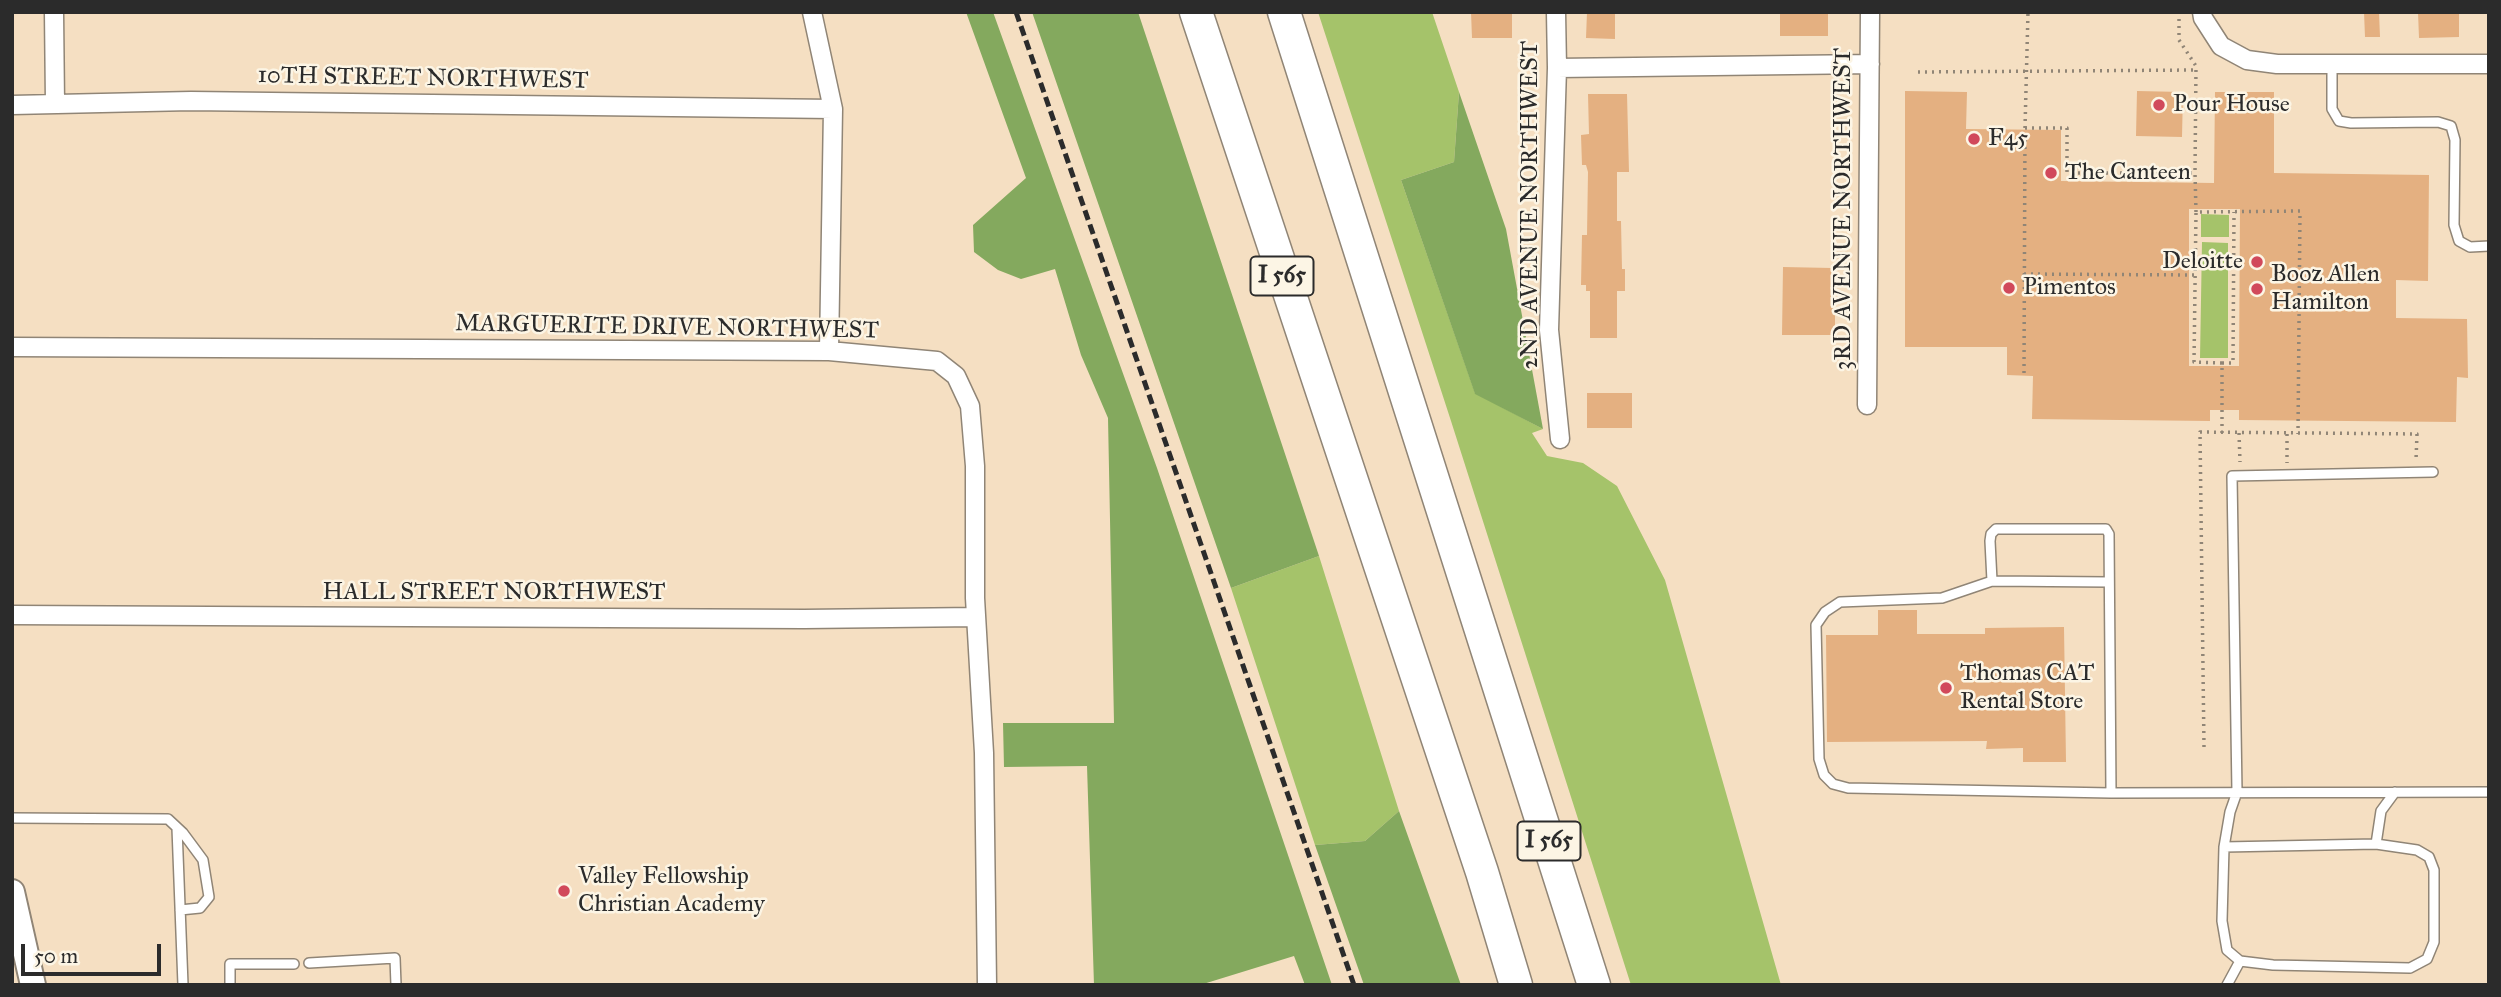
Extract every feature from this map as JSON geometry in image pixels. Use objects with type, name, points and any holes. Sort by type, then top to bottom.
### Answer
[{"type":"highway","name":"I 565","points":[[1196,12],[1447,768],[1516,985]]},
{"type":"highway","name":"I 565","points":[[1284,12],[1594,985]]},
{"type":"main road","points":[[12,892],[33,985]]},
{"type":"street","points":[[54,12],[55,104]]},
{"type":"street","points":[[812,12],[833,109],[829,351]]},
{"type":"street","name":"2ND AVENUE NORTHWEST","points":[[1556,12],[1557,68],[1549,330],[1560,439]]},
{"type":"street","name":"3RD AVENUE NORTHWEST","points":[[1867,405],[1870,12]]},
{"type":"street","points":[[2202,12],[2221,46],[2248,60],[2277,64],[2489,64]]},
{"type":"street","points":[[1557,68],[1870,64]]},
{"type":"street","name":"10TH STREET NORTHWEST","points":[[12,105],[191,101],[833,109]]},
{"type":"street","name":"MARGUERITE DRIVE NORTHWEST","points":[[12,346],[829,351],[937,361],[956,376],[970,406],[974,442],[976,617],[984,753],[986,985]]},
{"type":"street","name":"HALL STREET NORTHWEST","points":[[12,615],[790,619],[976,617]]},
{"type":"lane","points":[[2332,64],[2332,109],[2339,121],[2438,122],[2451,126],[2455,140],[2454,225],[2459,241],[2470,247],[2489,246]]},
{"type":"lane","points":[[2224,847],[2376,844],[2417,850],[2429,857],[2434,870],[2434,942],[2427,959],[2410,968],[2273,965],[2240,961],[2227,950],[2222,921],[2224,847],[2230,811],[2237,792],[2232,476],[2433,472]]},
{"type":"lane","points":[[1992,581],[1990,541],[1991,534],[1996,529],[2100,528],[2106,529],[2109,534],[2111,793]]},
{"type":"lane","points":[[2109,582],[1992,581],[1942,598],[1840,602],[1825,612],[1816,625],[1819,759],[1824,775],[1833,784],[1848,788],[2111,793],[2489,792]]},
{"type":"lane","points":[[2376,844],[2382,811],[2395,792]]},
{"type":"lane","points":[[12,818],[168,820],[203,860],[209,897],[200,908],[180,910]]},
{"type":"lane","points":[[177,828],[183,985]]},
{"type":"lane","points":[[309,963],[395,958],[396,985]]},
{"type":"lane","points":[[2227,985],[2240,961]]},
{"type":"lane","points":[[230,985],[230,964],[294,964]]},
{"type":"path","points":[[2024,373],[2028,12]]},
{"type":"path","points":[[2179,12],[2179,40],[2196,66],[2194,362],[2233,363],[2234,212]]},
{"type":"path","points":[[1918,72],[2196,70]]},
{"type":"path","points":[[2025,128],[2067,128],[2067,173],[2195,173]]},
{"type":"path","points":[[2196,212],[2300,211],[2298,434]]},
{"type":"path","points":[[2024,274],[2195,275]]},
{"type":"path","points":[[2221,433],[2222,363]]},
{"type":"path","points":[[2204,747],[2200,432],[2417,433],[2416,473]]},
{"type":"path","points":[[2239,433],[2241,476]]},
{"type":"path","points":[[2287,434],[2287,475]]},
{"type":"green space","points":[[966,12],[993,12],[1157,468],[1332,985],[1305,985],[1294,956],[1200,985],[1094,985],[1087,766],[1004,767],[1003,723],[1114,723],[1108,418],[1081,355],[1055,269],[1021,279],[998,270],[974,252],[973,225],[1026,178]]},
{"type":"green space","points":[[1032,12],[1138,12],[1319,556],[1231,588]]},
{"type":"green space","points":[[1318,12],[1432,12],[1459,92],[1454,162],[1401,180],[1475,393],[1543,429],[1532,433],[1547,456],[1583,463],[1617,486],[1665,580],[1781,985],[1631,985]]},
{"type":"green space","points":[[1459,92],[1506,229],[1543,429],[1475,394],[1401,180],[1454,162]]},
{"type":"green space","points":[[2201,214],[2229,215],[2229,237],[2201,237]]},
{"type":"green space","points":[[2202,242],[2228,243],[2228,358],[2200,358]]},
{"type":"green space","points":[[1319,556],[1399,811],[1365,841],[1315,845],[1231,588]]},
{"type":"green space","points":[[1399,811],[1461,985],[1364,985],[1315,845],[1365,841]]},
{"type":"building","points":[[1471,12],[1512,12],[1512,38],[1472,38]]},
{"type":"building","points":[[1587,12],[1615,12],[1615,39],[1586,38]]},
{"type":"building","points":[[1780,12],[1828,12],[1828,36],[1780,36]]},
{"type":"building","points":[[2364,12],[2379,12],[2380,37],[2365,37]]},
{"type":"building","points":[[2418,12],[2459,12],[2459,37],[2419,38]]},
{"type":"building","points":[[1905,91],[1967,92],[1966,129],[2061,130],[2061,181],[2214,183],[2215,92],[2274,92],[2274,173],[2429,175],[2428,281],[2396,280],[2396,318],[2467,319],[2468,378],[2457,377],[2456,422],[2239,420],[2239,410],[2210,410],[2210,421],[2032,419],[2033,376],[2007,375],[2007,347],[1905,347]],"holes":[[[2189,209],[2240,209],[2239,366],[2189,366]]]},
{"type":"building","name":"Pour House","points":[[2137,91],[2183,92],[2182,137],[2136,136]]},
{"type":"building","points":[[1588,94],[1627,94],[1629,172],[1617,172],[1617,221],[1621,221],[1625,291],[1617,291],[1617,338],[1590,338],[1590,291],[1586,291],[1586,285],[1581,285],[1582,235],[1587,235],[1588,172],[1586,165],[1582,165],[1581,135],[1589,134]]},
{"type":"building","points":[[1783,267],[1832,268],[1831,308],[1835,308],[1835,335],[1782,335]]},
{"type":"building","points":[[1587,393],[1632,393],[1632,428],[1587,428]]},
{"type":"building","name":"Thomas CAT Rental Store","points":[[1878,610],[1917,610],[1917,634],[1985,634],[1985,628],[2064,627],[2066,762],[2023,762],[2023,748],[1986,749],[1987,741],[1827,742],[1826,635],[1878,635]]},
{"type":"railway","points":[[1016,12],[1354,985]]},
{"type":"place","name":"Pour House","points":[[2159,105]]},
{"type":"place","name":"F45","points":[[1974,139]]},
{"type":"place","name":"The Canteen","points":[[2051,173]]},
{"type":"place","name":"Deloitte","points":[[2257,262]]},
{"type":"place","name":"Pimentos","points":[[2009,288]]},
{"type":"place","name":"Booz Allen Hamilton","points":[[2257,289]]},
{"type":"place","name":"Thomas CAT Rental Store","points":[[1946,688]]},
{"type":"place","name":"Valley Fellowship Christian Academy","points":[[564,891]]}]
